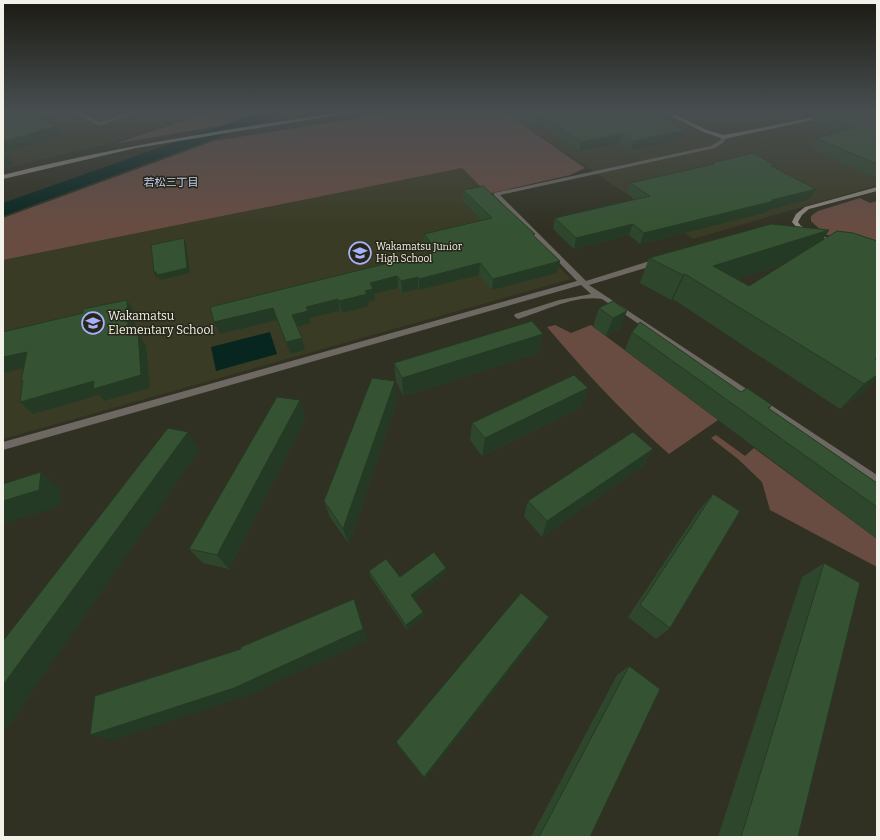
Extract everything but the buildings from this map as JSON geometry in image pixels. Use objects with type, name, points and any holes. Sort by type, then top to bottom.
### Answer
[{"type":"street","points":[[3,177],[87,156],[119,150]]},
{"type":"street","points":[[698,150],[496,194],[583,283],[598,295],[604,297],[877,481]]},
{"type":"street","points":[[844,247],[799,227],[795,222],[796,217],[800,212],[808,208],[877,189]]},
{"type":"street","points":[[3,446],[665,259]]},
{"type":"street","points":[[518,316],[586,296],[598,295]]},
{"type":"shaded area","points":[[3,150],[81,150],[3,169]]},
{"type":"shaded area","points":[[189,150],[559,150],[585,168],[570,175],[488,194],[462,168],[3,260],[3,218]]},
{"type":"shaded area","points":[[562,150],[877,150],[877,185],[693,239]]},
{"type":"shaded area","name":"Wakamatsu Junior High School","points":[[462,168],[571,279],[3,439],[3,260]]},
{"type":"shaded area","points":[[860,198],[870,203],[877,201],[877,253],[825,234],[811,221],[811,216],[818,211]]},
{"type":"shaded area","points":[[555,325],[571,333],[591,325],[718,420],[669,454],[606,393],[547,327]]},
{"type":"shaded area","points":[[716,435],[745,456],[754,448],[877,539],[877,567],[770,510],[762,482],[738,459],[711,438]]},
{"type":"water","points":[[270,332],[277,354],[216,371],[211,347]]},
{"type":"waterway","points":[[3,210],[169,150]]},
{"type":"place","name":"Wakamatsu Junior High School","points":[[360,253]]},
{"type":"place","name":"Wakamatsu Elementary School","points":[[93,323]]},
{"type":"district","name":"若松三丁目","points":[[171,182]]}]
